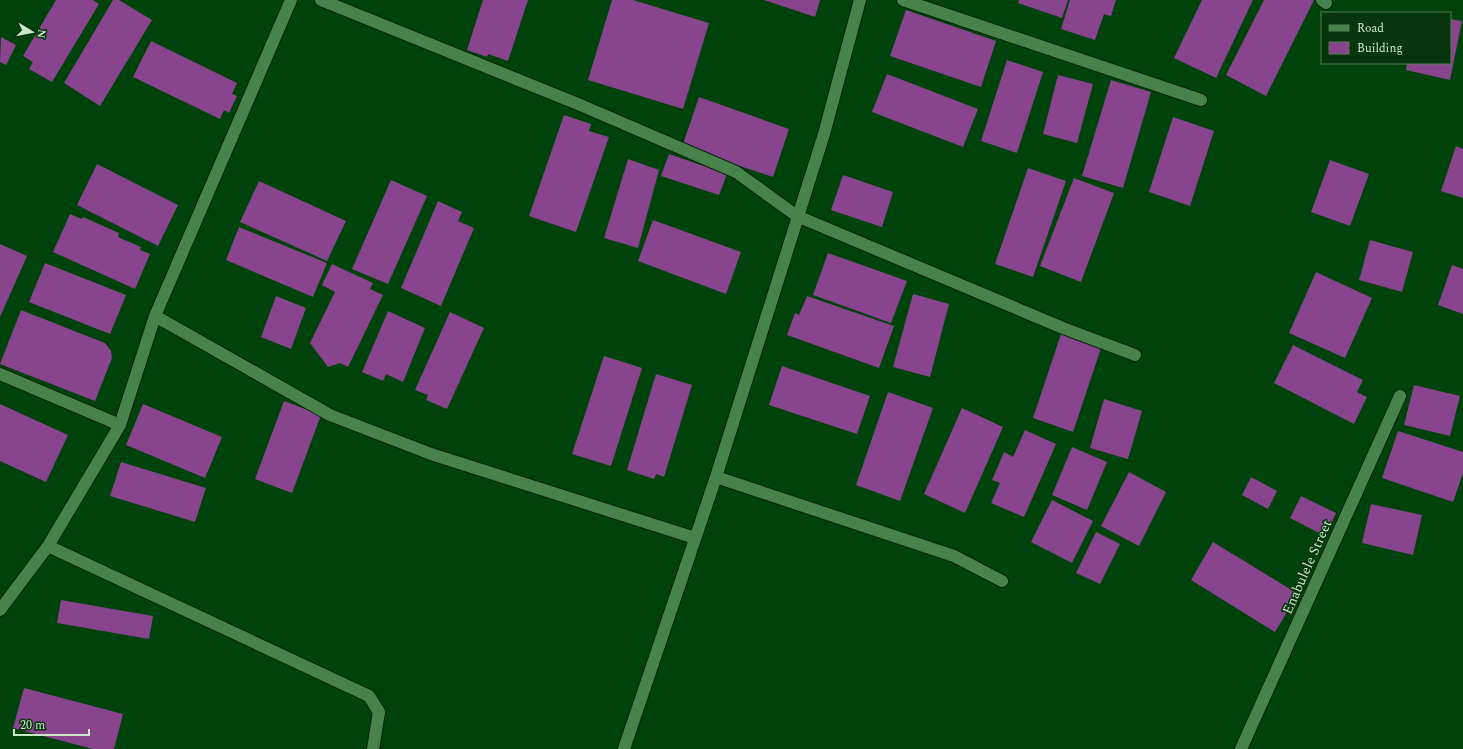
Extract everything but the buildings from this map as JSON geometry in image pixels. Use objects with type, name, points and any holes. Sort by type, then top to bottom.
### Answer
[{"type":"street","points":[[0,610],[48,546],[120,425],[155,316],[291,0]]},
{"type":"street","points":[[321,0],[578,104],[736,172],[798,216],[1063,328],[1135,355]]},
{"type":"street","points":[[624,749],[716,477],[824,134],[860,0]]},
{"type":"street","points":[[903,0],[1200,100]]},
{"type":"street","points":[[155,316],[330,414],[431,454],[695,538]]},
{"type":"street","points":[[0,374],[120,425]]},
{"type":"street","name":"Enabulele Street","points":[[1241,749],[1400,396]]},
{"type":"street","points":[[716,477],[954,556],[1002,581]]},
{"type":"street","points":[[48,546],[369,696],[379,712],[373,749]]}]
